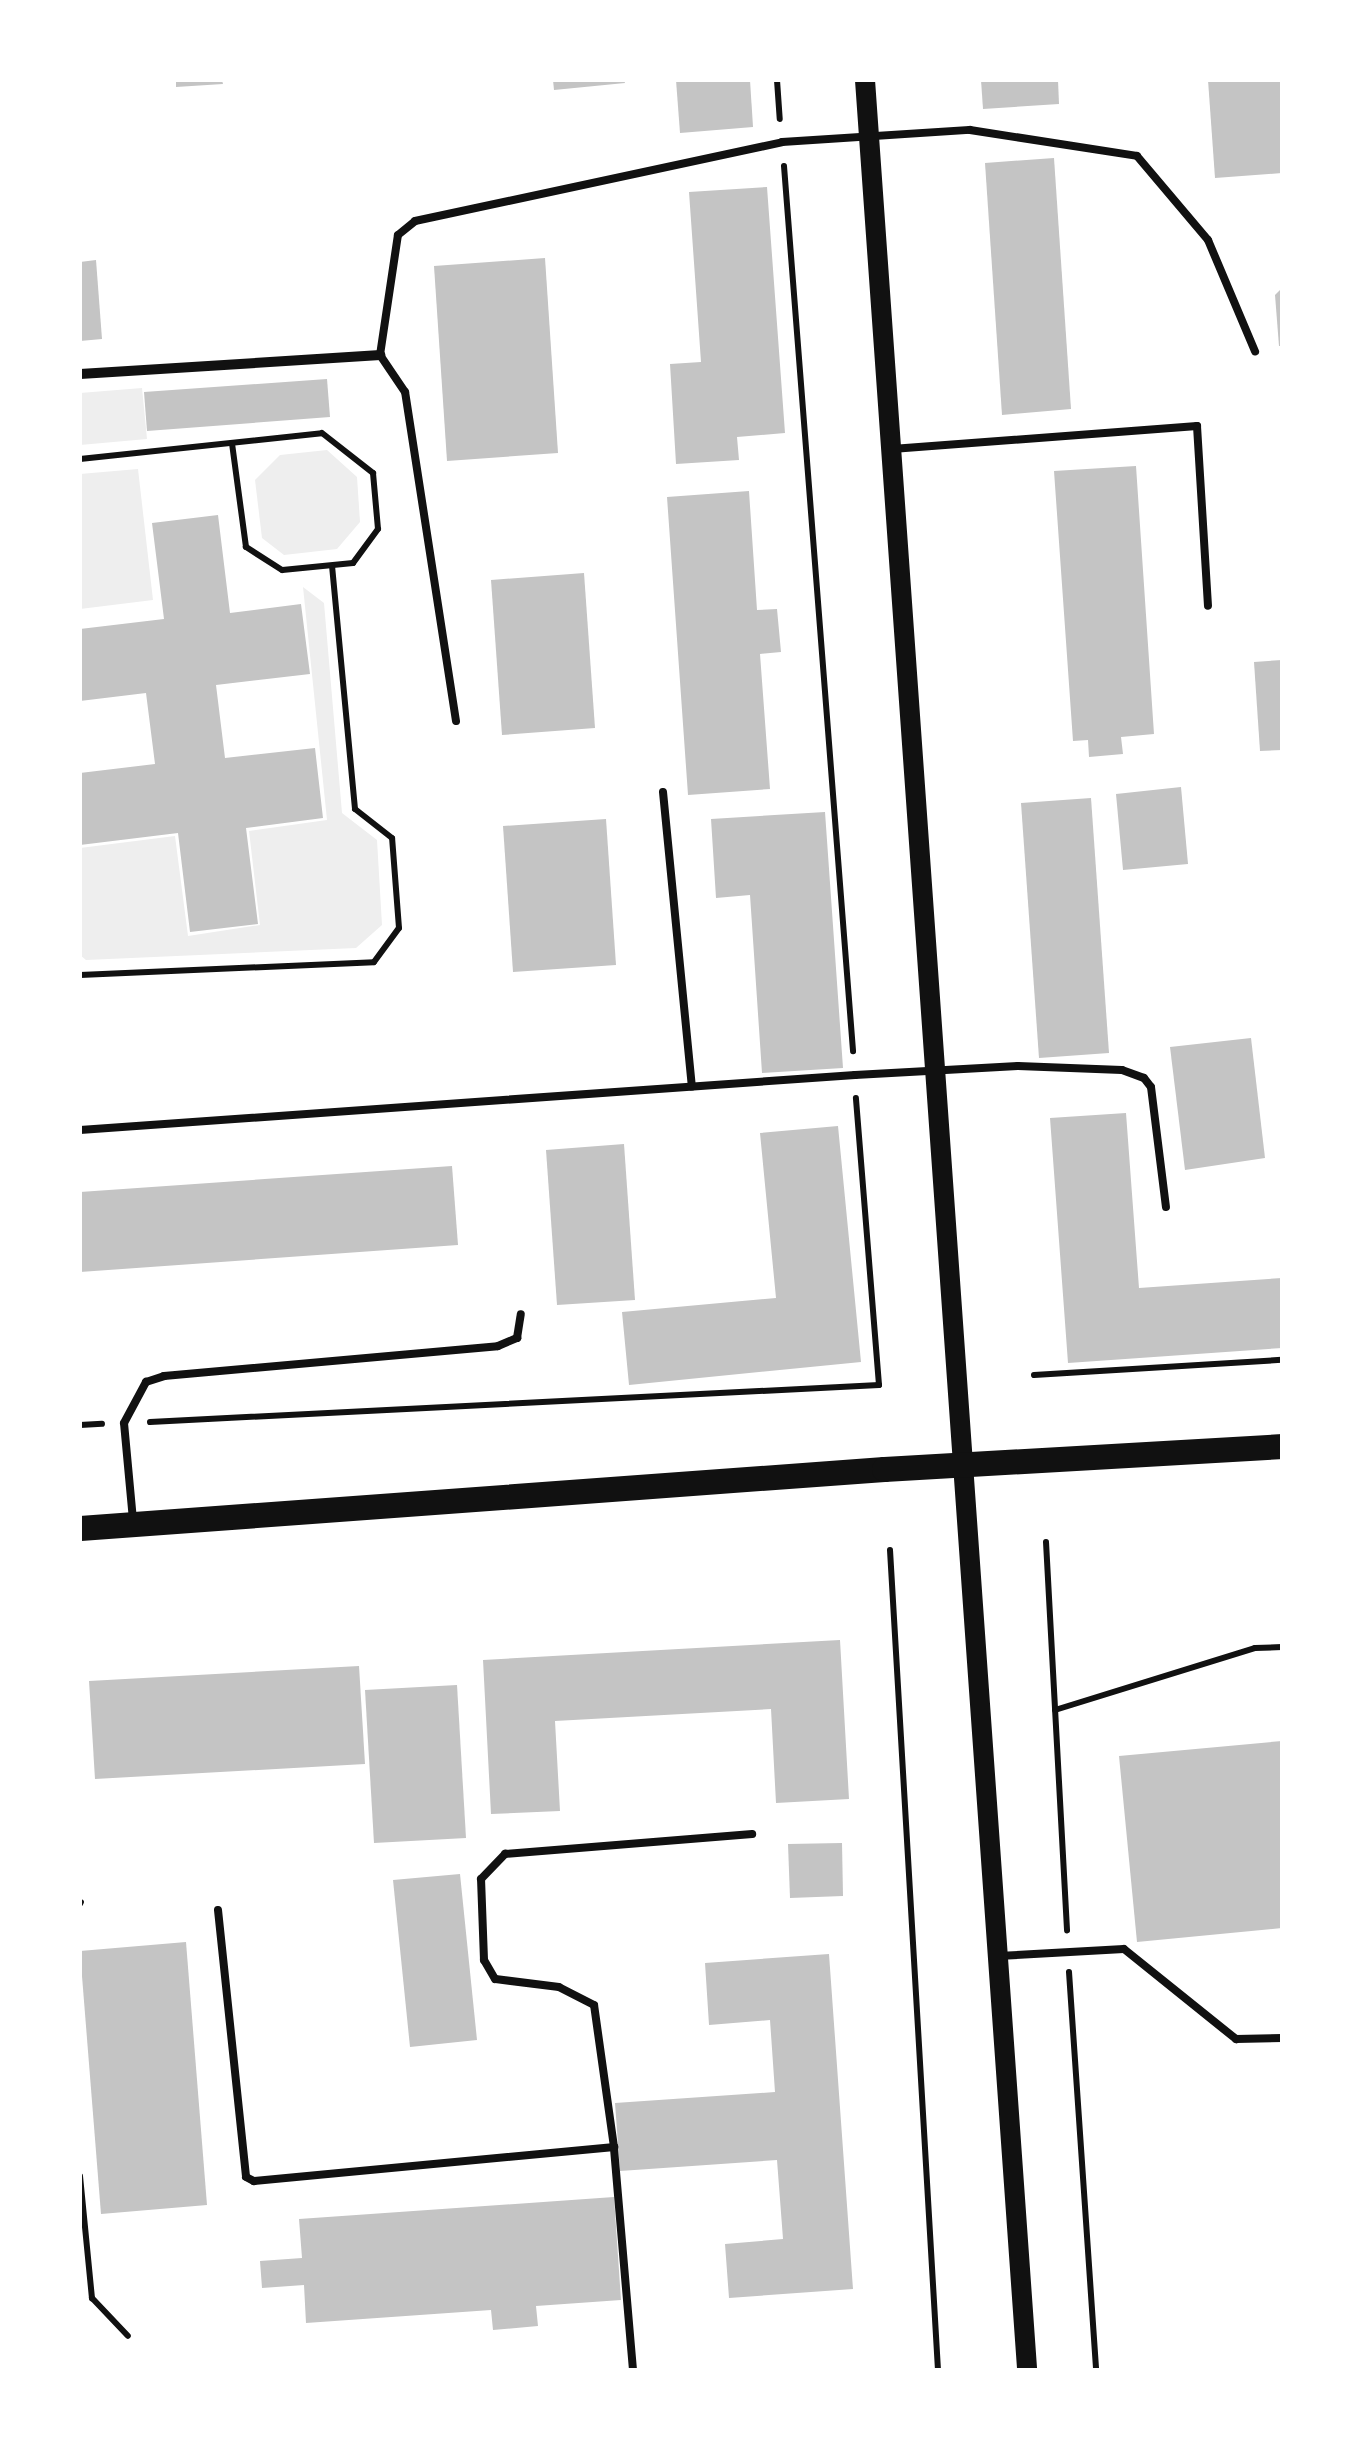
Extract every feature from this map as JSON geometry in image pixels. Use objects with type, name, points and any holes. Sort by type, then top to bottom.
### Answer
[{"type":"main road","points":[[865,80],[1027,2370]]},
{"type":"main road","points":[[80,1528],[1282,1446]]},
{"type":"street","points":[[80,374],[380,355]]},
{"type":"lane","points":[[456,721],[405,392],[380,355],[398,235],[415,221],[782,142],[970,130],[1137,156],[1208,240],[1254,350]]},
{"type":"lane","points":[[891,449],[1197,426],[1208,606]]},
{"type":"lane","points":[[663,792],[692,1087]]},
{"type":"lane","points":[[80,1130],[855,1075],[1035,1066],[1122,1070],[1144,1078],[1151,1087],[1166,1208]]},
{"type":"lane","points":[[133,1524],[124,1423],[146,1382],[164,1376],[498,1346],[517,1338],[521,1314]]},
{"type":"lane","points":[[634,2370],[614,2147],[594,2004],[559,1986],[494,1979],[484,1960],[480,1880],[505,1854],[752,1834]]},
{"type":"lane","points":[[218,1910],[246,2177],[254,2181],[614,2147]]},
{"type":"lane","points":[[998,1956],[1124,1949],[1236,2039],[1282,2038]]},
{"type":"path","points":[[80,1426],[879,1385],[777,80]]},
{"type":"path","points":[[80,460],[232,443],[322,433],[373,473],[378,529],[353,563],[282,570],[246,547],[232,443]]},
{"type":"path","points":[[80,974],[374,962],[400,928],[392,838],[355,809],[332,566]]},
{"type":"path","points":[[1034,1374],[1282,1360]]},
{"type":"path","points":[[890,1550],[938,2370]]},
{"type":"path","points":[[1054,1710],[1255,1648],[1282,1648]]},
{"type":"path","points":[[80,2176],[92,2298],[128,2336]]},
{"type":"shaded area","points":[[142,388],[147,439],[80,445],[80,393]]},
{"type":"shaded area","points":[[327,450],[357,477],[360,522],[337,549],[284,555],[262,538],[255,480],[280,455]]},
{"type":"shaded area","points":[[138,469],[153,600],[80,609],[80,474]]},
{"type":"shaded area","points":[[303,587],[324,603],[342,813],[377,840],[382,925],[356,948],[86,960],[80,955],[80,848],[175,836],[188,936],[260,925],[249,831],[327,820]]},
{"type":"building","points":[[176,80],[222,80],[223,84],[176,87]]},
{"type":"building","points":[[553,80],[624,80],[625,83],[554,90]]},
{"type":"building","points":[[676,80],[750,80],[753,127],[680,133]]},
{"type":"building","points":[[981,80],[1058,80],[1059,104],[983,109]]},
{"type":"building","points":[[1208,80],[1282,80],[1282,173],[1215,178]]},
{"type":"building","points":[[1054,158],[1071,409],[1002,415],[985,163]]},
{"type":"building","points":[[767,187],[785,433],[737,437],[739,460],[676,464],[670,364],[701,362],[689,192]]},
{"type":"building","points":[[545,258],[558,453],[447,461],[434,266]]},
{"type":"building","points":[[96,260],[102,339],[80,341],[80,262]]},
{"type":"building","points":[[1282,288],[1282,346],[1279,346],[1275,295]]},
{"type":"building","points":[[327,379],[330,417],[147,431],[144,392]]},
{"type":"building","points":[[1136,466],[1154,734],[1121,737],[1123,754],[1089,757],[1088,740],[1073,741],[1054,471]]},
{"type":"building","points":[[749,491],[757,610],[777,609],[781,652],[760,654],[770,789],[688,795],[667,497]]},
{"type":"building","points":[[218,515],[230,613],[301,604],[310,674],[216,685],[225,758],[315,748],[323,818],[246,828],[258,924],[190,932],[178,833],[80,845],[80,773],[155,764],[146,693],[80,701],[80,629],[164,619],[152,523]]},
{"type":"building","points":[[584,573],[595,728],[502,735],[491,580]]},
{"type":"building","points":[[1282,660],[1282,750],[1260,751],[1254,662]]},
{"type":"building","points":[[1181,787],[1188,864],[1123,870],[1116,794]]},
{"type":"building","points":[[1091,798],[1109,1053],[1039,1058],[1021,803]]},
{"type":"building","points":[[825,812],[843,1068],[762,1073],[750,895],[716,898],[711,819]]},
{"type":"building","points":[[606,819],[616,965],[513,972],[503,826]]},
{"type":"building","points":[[1251,1038],[1265,1158],[1185,1170],[1170,1047]]},
{"type":"building","points":[[1126,1113],[1139,1288],[1282,1278],[1282,1348],[1068,1363],[1050,1118]]},
{"type":"building","points":[[838,1126],[861,1362],[629,1385],[622,1312],[776,1298],[760,1133]]},
{"type":"building","points":[[624,1144],[635,1300],[557,1305],[546,1150]]},
{"type":"building","points":[[452,1166],[458,1245],[80,1272],[80,1192]]},
{"type":"building","points":[[840,1640],[849,1799],[776,1803],[771,1709],[555,1721],[560,1811],[491,1814],[483,1660]]},
{"type":"building","points":[[359,1666],[365,1764],[95,1779],[89,1681]]},
{"type":"building","points":[[457,1685],[466,1838],[374,1843],[365,1690]]},
{"type":"building","points":[[1282,1741],[1282,1928],[1137,1942],[1119,1756]]},
{"type":"building","points":[[842,1843],[843,1896],[790,1898],[788,1844]]},
{"type":"building","points":[[460,1874],[477,2040],[410,2047],[393,1880]]},
{"type":"building","points":[[186,1942],[207,2205],[101,2214],[80,1951]]},
{"type":"building","points":[[829,1954],[853,2289],[729,2298],[725,2244],[783,2239],[777,2160],[620,2171],[615,2103],[775,2092],[770,2020],[709,2025],[705,1963]]},
{"type":"building","points":[[614,2197],[621,2300],[536,2306],[538,2326],[493,2330],[491,2310],[306,2323],[304,2285],[262,2288],[260,2261],[302,2258],[299,2219]]}]
